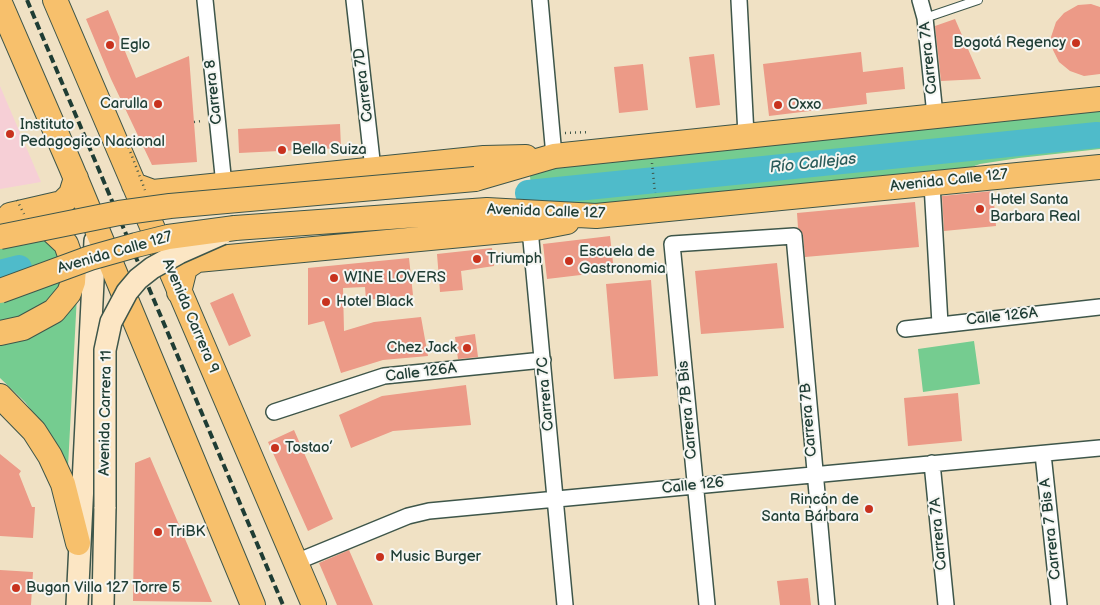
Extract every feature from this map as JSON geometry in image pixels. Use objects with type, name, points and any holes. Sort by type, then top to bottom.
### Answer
[{"type":"main road","name":"Avenida Carrera 9","points":[[54,0],[141,191],[179,292],[314,605]]},
{"type":"main road","points":[[0,3],[96,225],[253,605]]},
{"type":"main road","name":"Avenida Calle 127","points":[[0,237],[119,213],[170,206],[475,179],[554,156],[1098,99]]},
{"type":"main road","points":[[965,179],[1020,164],[1100,155]]},
{"type":"main road","points":[[141,191],[153,192],[484,158],[554,156]]},
{"type":"main road","name":"Avenida Calle 127","points":[[0,291],[90,258],[136,245],[168,237],[235,228],[487,210],[596,216],[1100,167]]},
{"type":"main road","points":[[0,217],[62,203],[71,194],[76,178]]},
{"type":"main road","points":[[179,292],[185,268],[197,260],[528,229],[596,216]]},
{"type":"main road","points":[[0,223],[36,224],[51,230],[66,244],[74,267],[69,293],[54,311],[23,328],[0,333]]},
{"type":"main road","name":"Avenida Carrera 11","points":[[77,605],[78,543],[96,225]]},
{"type":"main road","name":"Avenida Carrera 11","points":[[103,605],[105,350],[111,322],[118,308],[138,280],[152,268],[179,253],[235,228]]},
{"type":"main road","points":[[0,396],[34,431],[50,456],[63,484],[78,543]]},
{"type":"street","name":"Carrera 8","points":[[205,0],[224,184]]},
{"type":"street","name":"Carrera 7D","points":[[354,0],[373,169]]},
{"type":"street","points":[[540,0],[554,156]]},
{"type":"street","points":[[739,0],[746,135]]},
{"type":"street","name":"Carrera 7A","points":[[920,0],[925,18],[934,116]]},
{"type":"street","points":[[932,184],[940,324]]},
{"type":"street","points":[[487,210],[516,218],[528,229]]},
{"type":"street","name":"Carrera 7C","points":[[528,229],[532,240],[565,605]]},
{"type":"street","name":"Carrera 7B Bis","points":[[706,605],[672,244],[794,236]]},
{"type":"street","name":"Carrera 7B","points":[[794,236],[827,605]]},
{"type":"street","name":"Calle 126A","points":[[905,329],[1100,307]]},
{"type":"street","name":"Calle 126A","points":[[274,412],[384,376],[543,360]]},
{"type":"street","name":"Calle 126","points":[[296,562],[408,516],[428,511],[1100,448]]},
{"type":"street","name":"Carrera 7 Bis A","points":[[1042,454],[1059,605]]},
{"type":"street","name":"Carrera 7A","points":[[932,463],[946,605]]},
{"type":"lane","points":[[925,18],[978,0]]},
{"type":"path","points":[[194,122],[202,121]]},
{"type":"path","points":[[125,138],[141,191]]},
{"type":"path","points":[[651,154],[655,198]]},
{"type":"path","points":[[17,200],[27,218]]},
{"type":"shaded area","name":"Instituto Pedagogico Nacional","points":[[0,86],[41,182],[0,189]]},
{"type":"green space","points":[[1100,111],[1100,149],[980,164],[952,174],[589,207],[532,198],[530,176],[561,166],[1028,112]]},
{"type":"green space","points":[[0,228],[33,234],[54,247],[65,276],[57,296],[32,317],[0,326]]},
{"type":"green space","points":[[77,295],[68,467],[50,434],[25,402],[0,378],[0,341]]},
{"type":"green space","points":[[974,341],[980,384],[923,392],[918,349]]},
{"type":"building","name":"Bogotá Regency","points":[[1091,4],[1100,7],[1100,74],[1084,76],[1070,71],[1059,62],[1053,50],[1051,37],[1056,22],[1064,13],[1078,5]]},
{"type":"building","name":"Carulla","points":[[108,10],[136,78],[189,56],[197,162],[152,165],[111,79],[86,19]]},
{"type":"building","points":[[955,19],[981,79],[941,81],[935,26]]},
{"type":"building","points":[[861,52],[863,72],[903,67],[905,89],[866,93],[867,104],[769,116],[763,64]]},
{"type":"building","points":[[714,54],[720,105],[696,108],[689,57]]},
{"type":"building","points":[[643,64],[648,110],[619,113],[614,67]]},
{"type":"building","points":[[340,124],[341,148],[239,153],[238,129]]},
{"type":"building","points":[[993,191],[996,226],[944,231],[942,196]]},
{"type":"building","points":[[915,202],[919,247],[805,257],[803,235],[798,228],[797,213]]},
{"type":"building","points":[[610,236],[614,271],[547,279],[543,244]]},
{"type":"building","points":[[492,248],[494,266],[461,271],[463,290],[440,292],[437,254]]},
{"type":"building","points":[[409,258],[413,295],[366,300],[365,287],[343,288],[344,331],[374,322],[421,317],[428,356],[383,360],[341,373],[324,321],[308,325],[308,268]]},
{"type":"building","points":[[777,263],[784,328],[701,334],[695,271]]},
{"type":"building","points":[[651,280],[658,376],[614,379],[606,284]]},
{"type":"building","points":[[233,293],[251,336],[229,346],[210,303]]},
{"type":"building","name":"Chez Jack","points":[[475,334],[478,357],[458,359],[455,337]]},
{"type":"building","points":[[466,385],[471,425],[393,431],[351,448],[339,415],[382,396]]},
{"type":"building","points":[[958,393],[962,441],[908,446],[904,398]]},
{"type":"building","points":[[294,430],[333,519],[308,531],[268,442]]},
{"type":"building","points":[[0,454],[21,471],[19,474],[32,507],[35,507],[33,538],[0,536]]},
{"type":"building","name":"TriBK","points":[[150,457],[212,602],[133,601],[135,463]]},
{"type":"building","points":[[349,550],[373,605],[337,605],[319,563]]},
{"type":"building","name":"Bugan Villa 127 Torre 5","points":[[0,570],[33,572],[31,605],[0,605]]},
{"type":"building","points":[[808,578],[811,605],[780,605],[777,581]]},
{"type":"waterway","name":"Río Callejas","points":[[528,193],[1097,135]]},
{"type":"waterway","name":"Río Callejas","points":[[0,273],[19,268]]},
{"type":"railway","points":[[27,0],[283,605]]},
{"type":"place","name":"Bogotá Regency","points":[[1076,43]]},
{"type":"place","name":"Eglo","points":[[110,45]]},
{"type":"place","name":"Carulla","points":[[158,104]]},
{"type":"place","name":"Oxxo","points":[[778,105]]},
{"type":"place","name":"Instituto Pedagogico Nacional","points":[[10,134]]},
{"type":"place","name":"Bella Suiza","points":[[282,150]]},
{"type":"place","name":"Hotel Santa Barbara Real","points":[[980,209]]},
{"type":"place","name":"Triumph","points":[[477,259]]},
{"type":"place","name":"Escuela de Gastronomia","points":[[569,261]]},
{"type":"place","name":"WINE LOVERS","points":[[334,278]]},
{"type":"place","name":"Hotel Black","points":[[326,302]]},
{"type":"place","name":"Chez Jack","points":[[467,348]]},
{"type":"place","name":"Tostao’","points":[[275,448]]},
{"type":"place","name":"Rincón de Santa Bárbara","points":[[869,509]]},
{"type":"place","name":"TriBK","points":[[158,532]]},
{"type":"place","name":"Music Burger","points":[[380,557]]},
{"type":"place","name":"Bugan Villa 127 Torre 5","points":[[16,588]]}]
